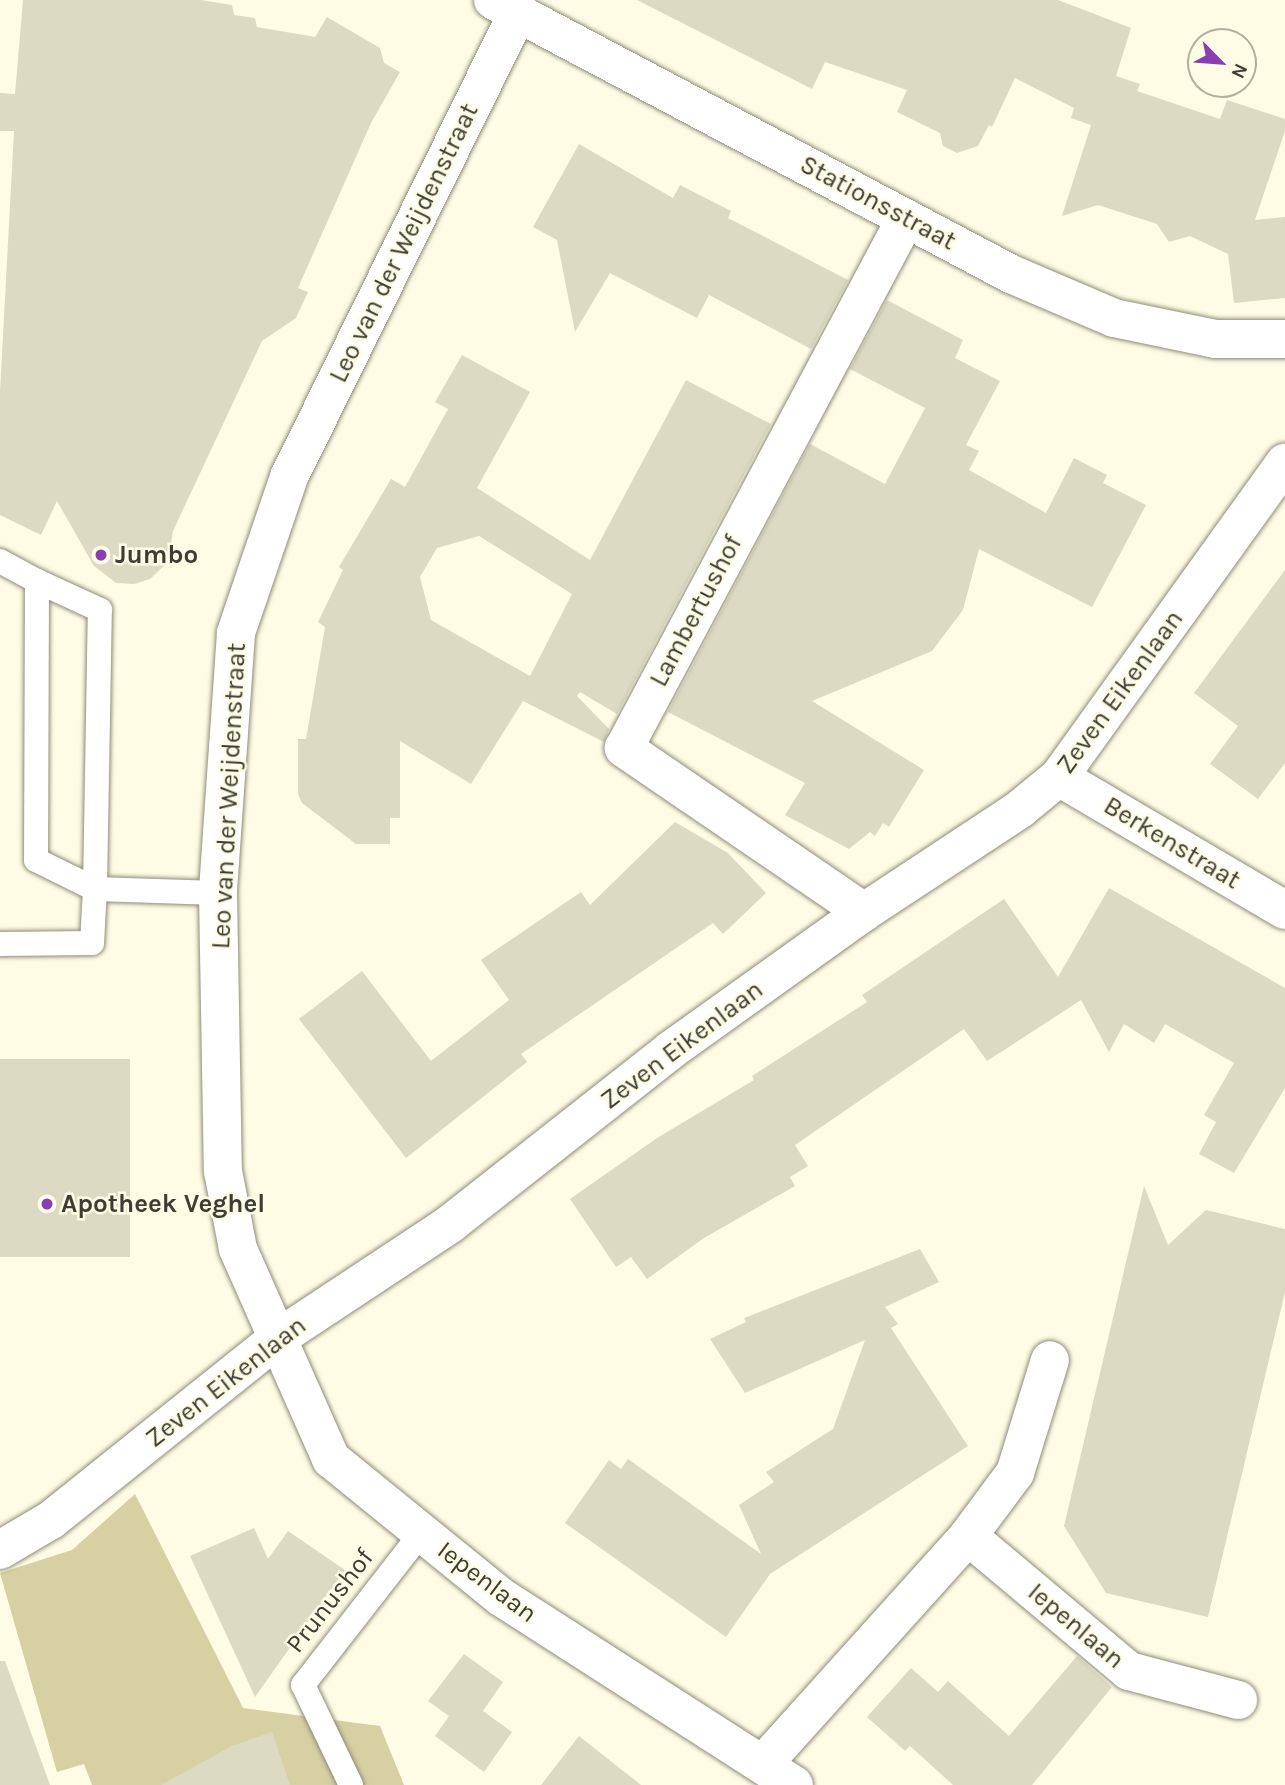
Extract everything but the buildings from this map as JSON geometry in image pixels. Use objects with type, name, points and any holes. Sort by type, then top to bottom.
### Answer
[{"type":"street","name":"Stationsstraat","points":[[506,6],[1011,274],[1114,318],[1215,339],[1285,339]]},
{"type":"street","name":"Leo van der Weijdenstraat","points":[[278,1338],[239,1249],[223,1171],[218,893],[236,633],[289,477],[506,6]]},
{"type":"street","name":"Lambertushof","points":[[864,912],[624,748],[906,218]]},
{"type":"street","name":"Zeven Eikenlaan","points":[[0,1550],[51,1520],[278,1338],[450,1224],[671,1050],[864,912],[1020,809],[1059,777],[1285,463]]},
{"type":"street","name":"Berkenstraat","points":[[1059,777],[1285,910]]},
{"type":"street","name":"Iepenlaan","points":[[278,1338],[331,1459],[501,1597],[794,1785]]},
{"type":"street","points":[[763,1764],[968,1536],[1015,1473],[1050,1360]]},
{"type":"street","name":"Iepenlaan","points":[[968,1536],[1129,1671],[1238,1700]]},
{"type":"lane","points":[[0,561],[100,610],[92,943],[0,944]]},
{"type":"lane","points":[[37,581],[36,860],[95,889],[218,893]]},
{"type":"lane","name":"Prunushof","points":[[351,1785],[303,1685],[422,1532]]},
{"type":"shaded area","points":[[135,1494],[243,1708],[380,1726],[404,1785],[92,1785],[84,1764],[57,1772],[0,1573],[72,1550]]},
{"type":"place","name":"Jumbo","points":[[101,555]]},
{"type":"place","name":"Apotheek Veghel","points":[[47,1204]]}]
